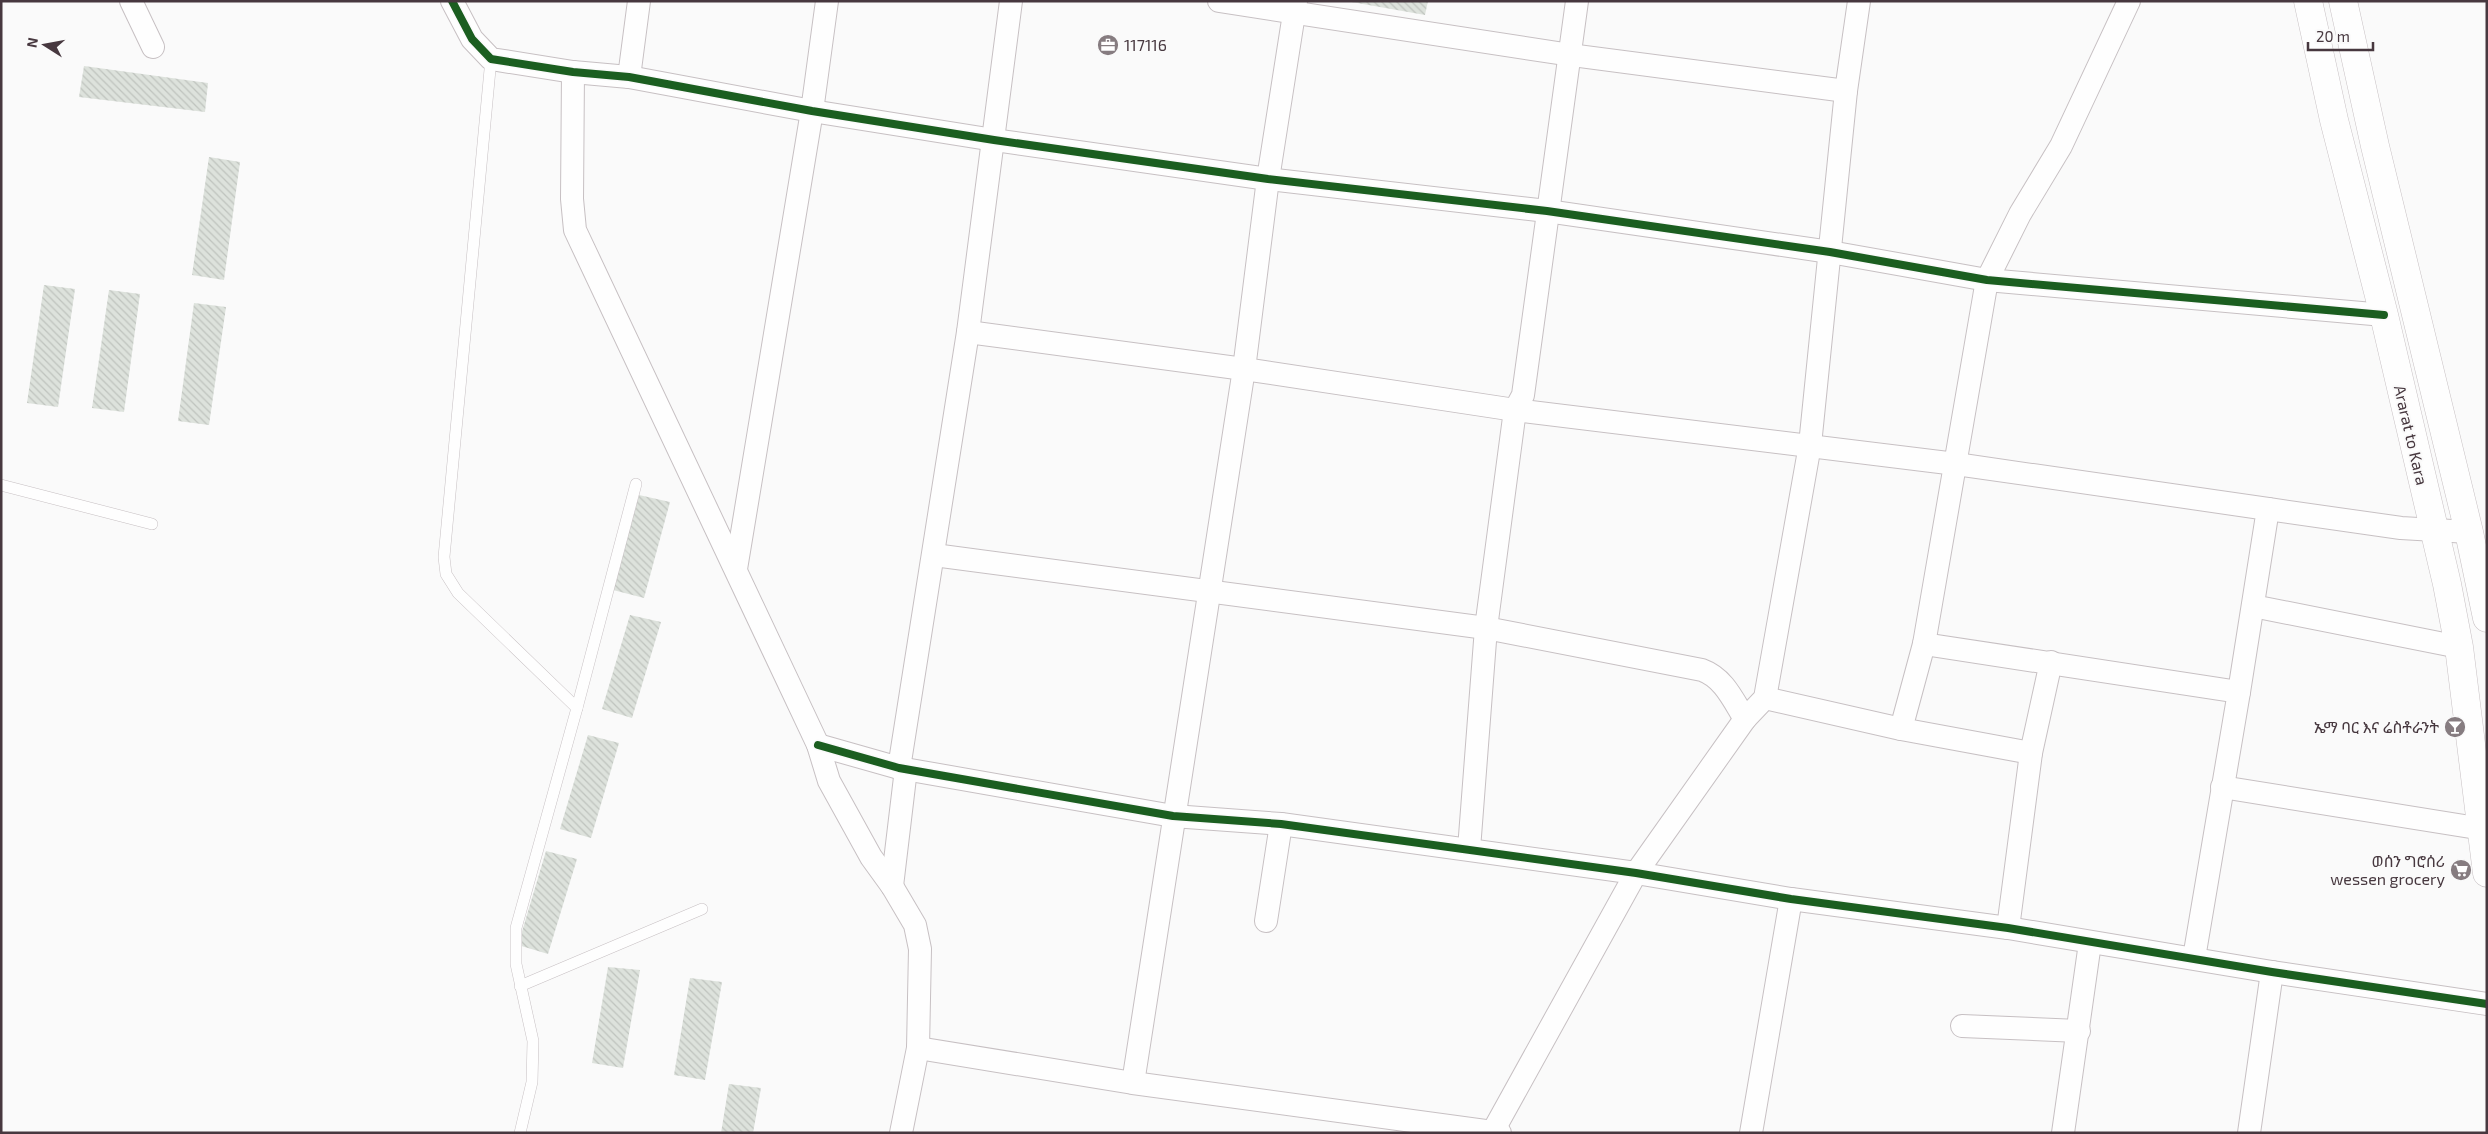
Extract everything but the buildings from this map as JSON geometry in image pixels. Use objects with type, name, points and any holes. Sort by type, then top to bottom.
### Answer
[{"type":"main road","name":"Ararat to Kara","points":[[2308,1],[2320,60],[2384,316],[2459,647],[2487,873]]},
{"type":"main road","name":"Ararat to Kara","points":[[2343,1],[2353,52],[2486,603]]},
{"type":"main road","points":[[2320,60],[2353,52]]},
{"type":"street","points":[[131,1],[153,47]]},
{"type":"street","points":[[452,1],[472,39],[491,59],[573,72],[629,77],[812,111],[994,140],[1268,179],[1547,211],[1830,252],[1987,280],[2384,316]]},
{"type":"street","points":[[629,77],[639,1]]},
{"type":"street","points":[[736,569],[812,111],[828,1]]},
{"type":"street","points":[[892,886],[903,768],[968,332],[1011,1]]},
{"type":"street","points":[[1219,1],[1295,7],[1571,55],[1846,92]]},
{"type":"street","points":[[1469,849],[1486,628],[1515,410],[1523,395],[1577,1]]},
{"type":"street","points":[[918,1048],[1132,1083],[1495,1132],[1636,872],[1744,719],[1764,698],[1810,445],[1846,92],[1859,1]]},
{"type":"street","points":[[1901,729],[1924,644],[1987,280],[2020,214],[2061,146],[2129,1]]},
{"type":"street","points":[[1132,1083],[1173,816],[1211,591],[1244,369],[1268,179],[1295,7]]},
{"type":"street","points":[[573,72],[572,199],[575,230],[818,745],[829,782],[871,857],[892,886],[915,925],[920,949],[918,1048],[901,1133]]},
{"type":"street","points":[[968,332],[1244,369],[1515,410],[1956,464],[2434,532],[2469,532]]},
{"type":"street","points":[[2194,958],[2268,509]]},
{"type":"street","points":[[934,555],[1486,628],[1702,670],[1713,674],[1724,685],[1744,719]]},
{"type":"street","points":[[2253,606],[2459,647]]},
{"type":"street","points":[[1924,644],[2239,692]]},
{"type":"street","points":[[2008,928],[2031,753],[2050,662]]},
{"type":"street","points":[[1764,698],[1901,729],[2031,753]]},
{"type":"street","points":[[818,745],[903,768],[1173,816],[1281,824],[1636,872],[1791,899],[2008,928],[2272,972],[2487,1004]]},
{"type":"street","points":[[2222,787],[2483,829]]},
{"type":"street","points":[[1266,921],[1281,824]]},
{"type":"street","points":[[1752,1133],[1791,899]]},
{"type":"street","points":[[2063,1133],[2090,943]]},
{"type":"street","points":[[2249,1133],[2272,972]]},
{"type":"street","points":[[1962,1026],[2079,1031]]},
{"type":"lane","points":[[491,59],[444,557],[446,574],[458,593],[577,708]]},
{"type":"lane","points":[[520,1133],[532,1082],[532,1049],[514,944],[519,911],[577,708],[636,484]]},
{"type":"lane","points":[[1,485],[152,524]]},
{"type":"lane","points":[[520,986],[702,909]]},
{"type":"cycle path","points":[[452,1],[472,39],[491,59],[573,72],[629,77],[812,111],[994,140],[1268,179],[1547,211],[1830,252],[1987,280],[2384,315]]},
{"type":"cycle path","points":[[818,745],[899,768],[1173,816],[1281,824],[1636,873],[1791,899],[2008,928],[2272,972],[2487,1004]]},
{"type":"place","name":"117116","points":[[1108,45]]},
{"type":"place","name":"ኤማ ባር እና ሬስቶራንት","points":[[2455,727]]},
{"type":"place","name":"ወሰን ግሮሰሪ wessen grocery","points":[[2461,870]]}]
